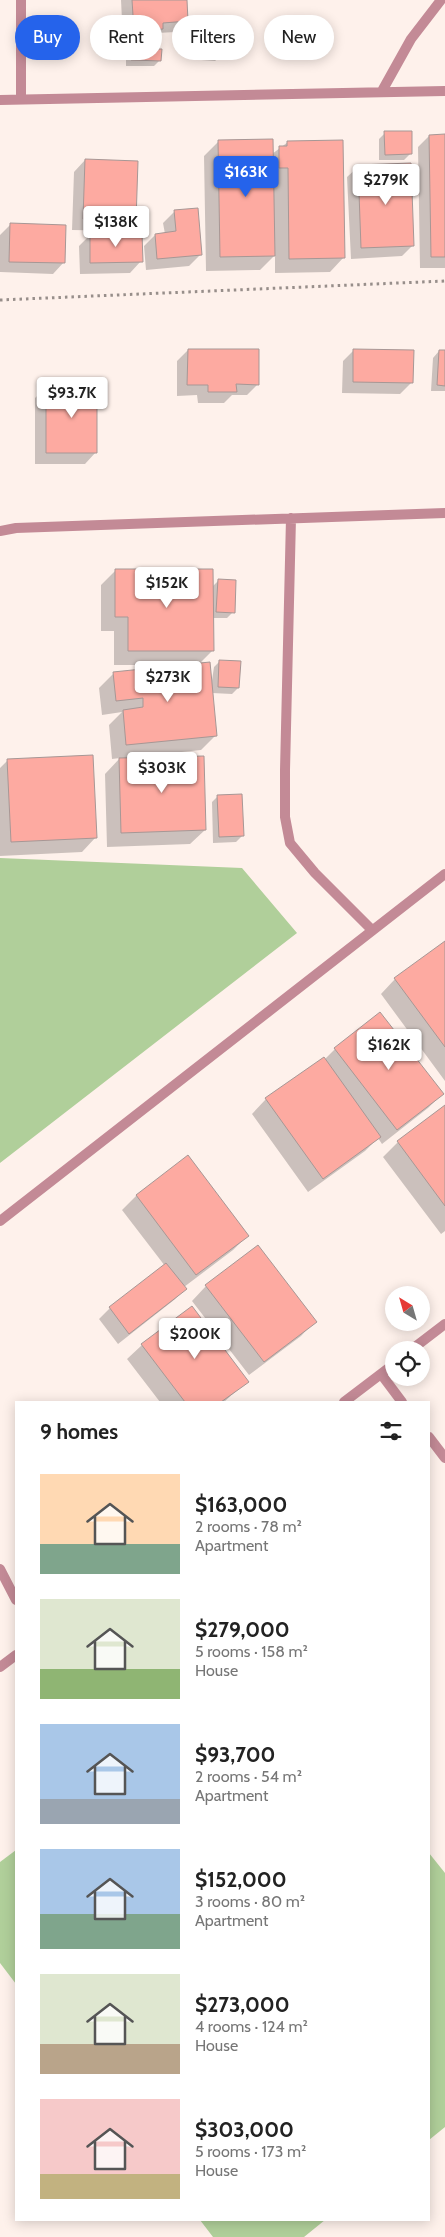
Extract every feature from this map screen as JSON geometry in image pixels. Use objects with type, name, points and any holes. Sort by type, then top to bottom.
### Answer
[{"type":"street","points":[[21,0],[21,99]]},
{"type":"street","points":[[382,91],[411,39],[441,0]]},
{"type":"street","points":[[0,100],[445,91]]},
{"type":"street","points":[[0,531],[16,528],[445,513]]},
{"type":"street","points":[[291,518],[285,818],[290,843],[315,873],[372,930]]},
{"type":"street","points":[[0,1221],[445,874]]},
{"type":"street","points":[[423,1341],[445,1324]]},
{"type":"street","points":[[345,1401],[385,1371]]},
{"type":"street","points":[[381,1374],[401,1401]]},
{"type":"street","points":[[430,1438],[445,1458]]},
{"type":"street","points":[[0,1569],[15,1598]]},
{"type":"street","points":[[0,1667],[15,1656]]},
{"type":"path","points":[[0,300],[445,282]]},
{"type":"green space","points":[[0,858],[242,868],[297,933],[0,1163]]},
{"type":"green space","points":[[15,1851],[15,1983],[0,1963],[0,1862]]},
{"type":"green space","points":[[430,1854],[445,1873],[445,2127],[430,2139]]},
{"type":"green space","points":[[201,2221],[324,2221],[304,2237],[213,2237]]},
{"type":"building","points":[[132,0],[187,0],[188,15],[172,15],[172,22],[163,23],[163,29],[162,15],[133,15]]},
{"type":"building","points":[[384,131],[412,131],[412,154],[385,155]]},
{"type":"building","points":[[445,134],[445,257],[431,257],[429,135]]},
{"type":"building","points":[[273,139],[275,256],[220,257],[218,140]]},
{"type":"building","points":[[343,140],[345,258],[289,259],[288,168],[279,168],[279,146],[287,146],[287,141]]},
{"type":"building","points":[[85,159],[138,161],[136,221],[83,219]]},
{"type":"building","points":[[411,163],[414,246],[361,248],[358,165]]},
{"type":"building","points":[[198,208],[202,255],[157,259],[155,234],[176,231],[174,210]]},
{"type":"building","points":[[10,223],[66,225],[65,263],[9,262]]},
{"type":"building","points":[[142,233],[143,262],[90,263],[90,234]]},
{"type":"building","points":[[188,349],[259,349],[259,385],[236,384],[237,392],[208,392],[208,385],[187,385]]},
{"type":"building","points":[[353,349],[414,350],[413,383],[353,382]]},
{"type":"building","points":[[439,350],[445,350],[445,386],[437,385]]},
{"type":"building","points":[[97,385],[97,453],[46,453],[46,386]]},
{"type":"building","points":[[115,569],[213,569],[214,651],[128,651],[128,617],[115,617]]},
{"type":"building","points":[[218,579],[236,580],[235,613],[216,612]]},
{"type":"building","points":[[219,660],[241,661],[239,688],[218,687]]},
{"type":"building","points":[[210,662],[217,736],[126,745],[123,710],[143,707],[143,698],[116,701],[113,672]]},
{"type":"building","points":[[93,755],[97,838],[11,842],[7,759]]},
{"type":"building","points":[[204,756],[206,830],[121,833],[119,758]]},
{"type":"building","points":[[242,794],[244,836],[219,837],[217,795]]},
{"type":"building","points":[[445,941],[445,1047],[394,978]]},
{"type":"building","points":[[380,1012],[444,1094],[397,1130],[334,1048]]},
{"type":"building","points":[[324,1057],[381,1137],[323,1179],[265,1098]]},
{"type":"building","points":[[445,1105],[445,1206],[397,1141]]},
{"type":"building","points":[[188,1155],[249,1236],[196,1275],[136,1195]]},
{"type":"building","points":[[258,1245],[317,1322],[264,1362],[205,1285]]},
{"type":"building","points":[[166,1263],[187,1289],[129,1334],[109,1307]]},
{"type":"building","points":[[192,1306],[249,1382],[222,1401],[184,1401],[141,1344]]}]
